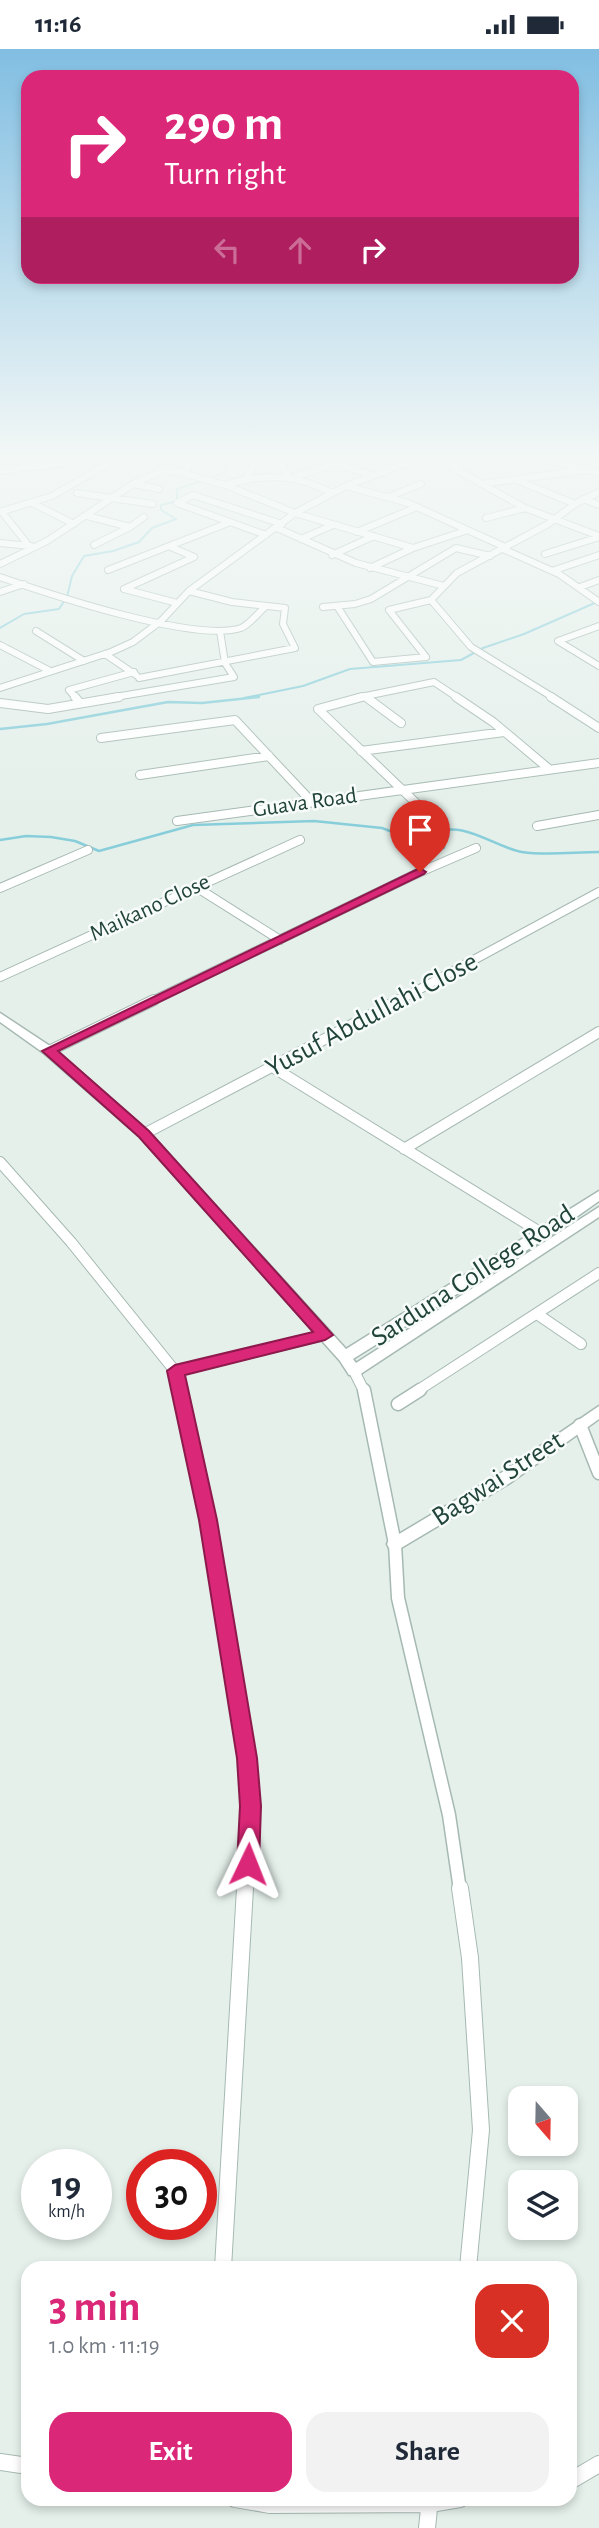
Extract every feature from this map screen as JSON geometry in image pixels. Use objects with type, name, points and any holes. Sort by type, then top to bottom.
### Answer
[{"type":"street","points":[[151,577],[124,589],[177,603]]},
{"type":"street","points":[[0,688],[105,654],[133,642],[162,621],[177,603],[209,577]]},
{"type":"street","points":[[400,577],[444,586]]},
{"type":"street","points":[[337,606],[373,662],[426,657],[389,610],[431,600],[453,577]]},
{"type":"street","points":[[562,577],[598,601]]},
{"type":"street","points":[[323,607],[371,599],[405,578]]},
{"type":"street","points":[[2,579],[71,601],[196,630],[219,631],[246,626],[265,607]]},
{"type":"street","points":[[580,587],[599,579]]},
{"type":"street","points":[[0,592],[24,584]]},
{"type":"street","points":[[80,703],[69,689],[136,675],[183,671],[295,648],[283,624],[285,608],[265,607],[190,591]]},
{"type":"street","points":[[431,600],[471,647],[483,652],[599,728]]},
{"type":"street","points":[[599,626],[558,642],[599,666]]},
{"type":"street","points":[[36,631],[84,661]]},
{"type":"street","points":[[0,703],[48,709],[234,677],[225,663],[219,631]]},
{"type":"street","points":[[0,645],[50,671]]},
{"type":"street","points":[[105,654],[136,675],[150,691],[147,691]]},
{"type":"street","points":[[183,671],[192,684]]},
{"type":"street","points":[[0,682],[9,685]]},
{"type":"street","points":[[440,826],[317,710],[365,696],[434,682],[504,732],[549,769]]},
{"type":"street","points":[[365,696],[401,723]]},
{"type":"street","points":[[102,738],[234,720],[312,801]]},
{"type":"street","points":[[361,751],[504,732]]},
{"type":"street","points":[[140,775],[269,756]]},
{"type":"street","name":"Guava Road","points":[[177,821],[599,763]]},
{"type":"street","points":[[537,826],[599,815]]},
{"type":"street","name":"Maikano Close","points":[[0,977],[300,840]]},
{"type":"street","points":[[48,1051],[420,872],[476,848]]},
{"type":"street","points":[[0,888],[88,850]]},
{"type":"street","points":[[196,887],[280,940]]},
{"type":"street","name":"Yusuf Abdullahi Close","points":[[144,1134],[274,1068],[599,892]]},
{"type":"street","points":[[0,1017],[48,1051],[144,1134],[345,1357],[363,1387],[395,1544],[398,1598],[449,1815],[470,1958],[481,2130],[469,2261]]},
{"type":"street","points":[[404,1149],[599,1032]]},
{"type":"street","points":[[274,1068],[543,1234]]},
{"type":"street","points":[[0,1162],[71,1242],[175,1371],[208,1520],[247,1758],[250,1806],[223,2261]]},
{"type":"street","name":"Sarduna College Road","points":[[345,1357],[599,1199]]},
{"type":"street","name":"Sarduna College Road","points":[[354,1371],[599,1199]]},
{"type":"street","points":[[398,1405],[599,1273]]},
{"type":"street","points":[[537,1314],[581,1344]]},
{"type":"street","points":[[175,1371],[325,1335]]},
{"type":"street","name":"Bagwai Street","points":[[395,1544],[504,1479],[599,1411]]},
{"type":"street","points":[[580,1425],[599,1473]]},
{"type":"street","points":[[0,2462],[21,2465]]},
{"type":"street","points":[[577,2477],[599,2464]]},
{"type":"street","points":[[427,2528],[429,2506]]},
{"type":"waterway","points":[[0,628],[24,614],[59,609],[67,597],[72,577]]},
{"type":"waterway","points":[[244,698],[303,686],[350,669],[461,660],[483,648],[524,634],[597,602]]},
{"type":"waterway","points":[[0,729],[47,724],[168,702],[202,703],[259,697]]},
{"type":"waterway","points":[[0,840],[26,836],[51,837],[75,841],[99,851],[193,825],[314,821],[382,828],[436,849],[444,848],[444,843],[434,835],[455,829],[522,852],[599,852]]},
{"type":"route","points":[[248,1864],[250,1806],[247,1758],[208,1520],[175,1371],[325,1335],[144,1134],[48,1051],[420,872]]}]
